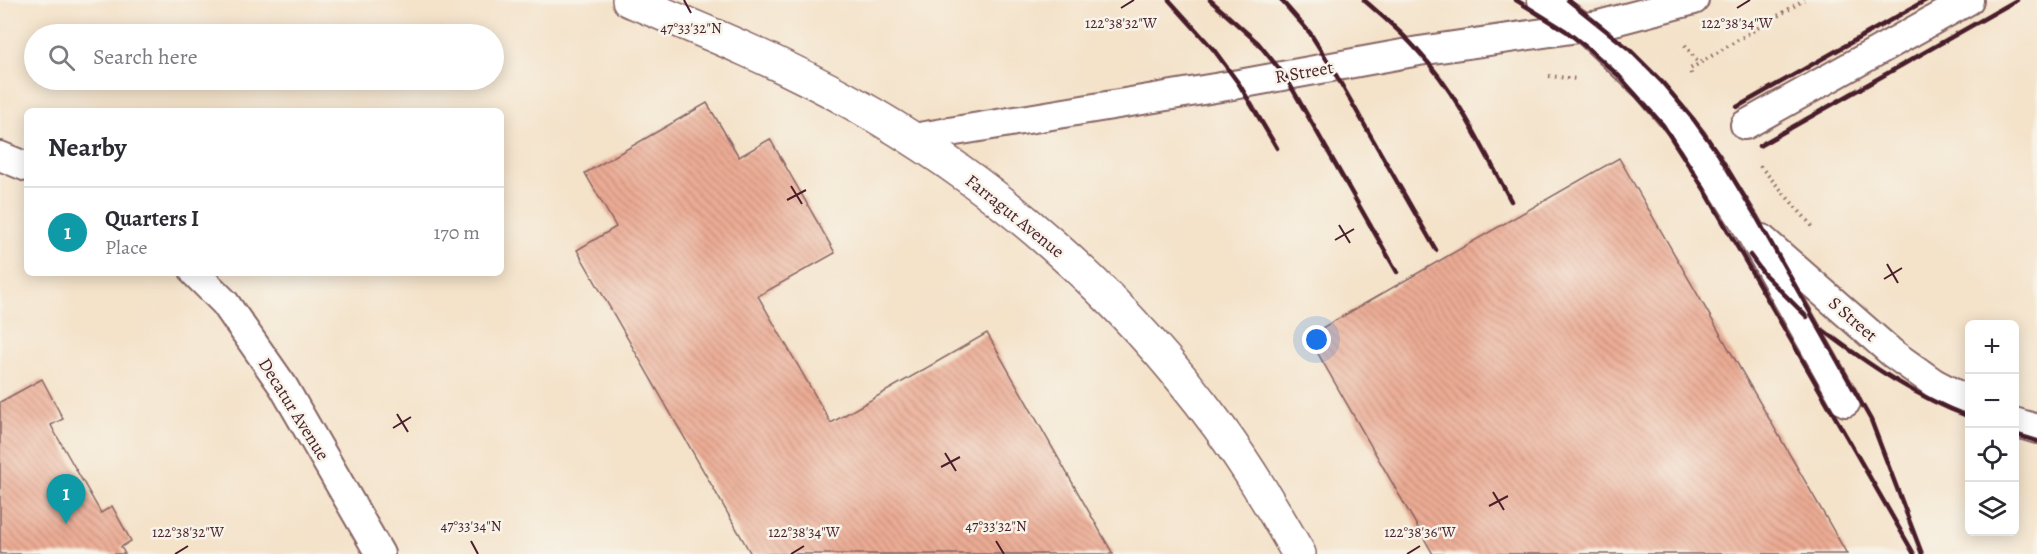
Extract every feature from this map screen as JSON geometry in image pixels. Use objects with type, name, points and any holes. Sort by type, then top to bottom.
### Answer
[{"type":"street","name":"Farragut Avenue","points":[[628,0],[797,73],[851,101],[913,138],[1041,234],[1111,301],[1171,367],[1219,427],[1260,488],[1299,554]]},
{"type":"lane","points":[[1542,0],[1583,27],[1647,87],[1693,141],[1745,223],[1846,402]]},
{"type":"lane","points":[[1567,0],[1583,27]]},
{"type":"lane","name":"R Street","points":[[913,138],[1251,82],[1431,49],[1583,27],[1694,0]]},
{"type":"lane","points":[[1745,125],[1969,0]]},
{"type":"lane","points":[[0,156],[24,166]]},
{"type":"lane","name":"S Street","points":[[1745,223],[1892,353],[1934,383],[1965,399]]},
{"type":"lane","name":"Decatur Avenue","points":[[198,276],[225,303],[283,386],[380,554]]},
{"type":"lane","points":[[2019,424],[2037,429]]},
{"type":"path","points":[[1672,116],[1699,89],[1692,79],[1690,69],[1804,0]]},
{"type":"path","points":[[1540,75],[1581,80]]},
{"type":"path","points":[[1755,160],[1818,232]]},
{"type":"building","points":[[707,103],[739,157],[770,139],[835,253],[758,296],[831,423],[987,333],[1113,554],[751,554],[577,250],[616,227],[585,173]]},
{"type":"building","points":[[1619,158],[1847,554],[1433,554],[1308,336]]},
{"type":"building","points":[[42,379],[63,419],[51,425],[101,513],[112,506],[131,541],[121,547],[125,554],[0,554],[0,402]]},
{"type":"railway","points":[[1169,0],[1214,50],[1239,84],[1277,148]]},
{"type":"railway","points":[[1210,0],[1258,43],[1285,76],[1397,272]]},
{"type":"railway","points":[[1281,0],[1310,33],[1332,68],[1436,250]]},
{"type":"railway","points":[[1364,0],[1392,24],[1432,67],[1469,123],[1511,201]]},
{"type":"railway","points":[[1516,0],[1566,31],[1590,50],[1619,76],[1663,125],[1704,189],[1914,554]]},
{"type":"railway","points":[[1568,0],[1629,49],[1662,82],[1694,120],[1719,155],[1871,420],[1922,554]]},
{"type":"railway","points":[[1737,107],[1926,0]]},
{"type":"railway","points":[[1759,146],[2017,0]]},
{"type":"railway","points":[[1750,255],[1764,274],[1807,317]]},
{"type":"railway","points":[[1823,330],[1858,356],[1912,390],[1965,415]]},
{"type":"railway","points":[[2019,436],[2037,441]]},
{"type":"place","name":"Quarters I","points":[[66,524]]}]
